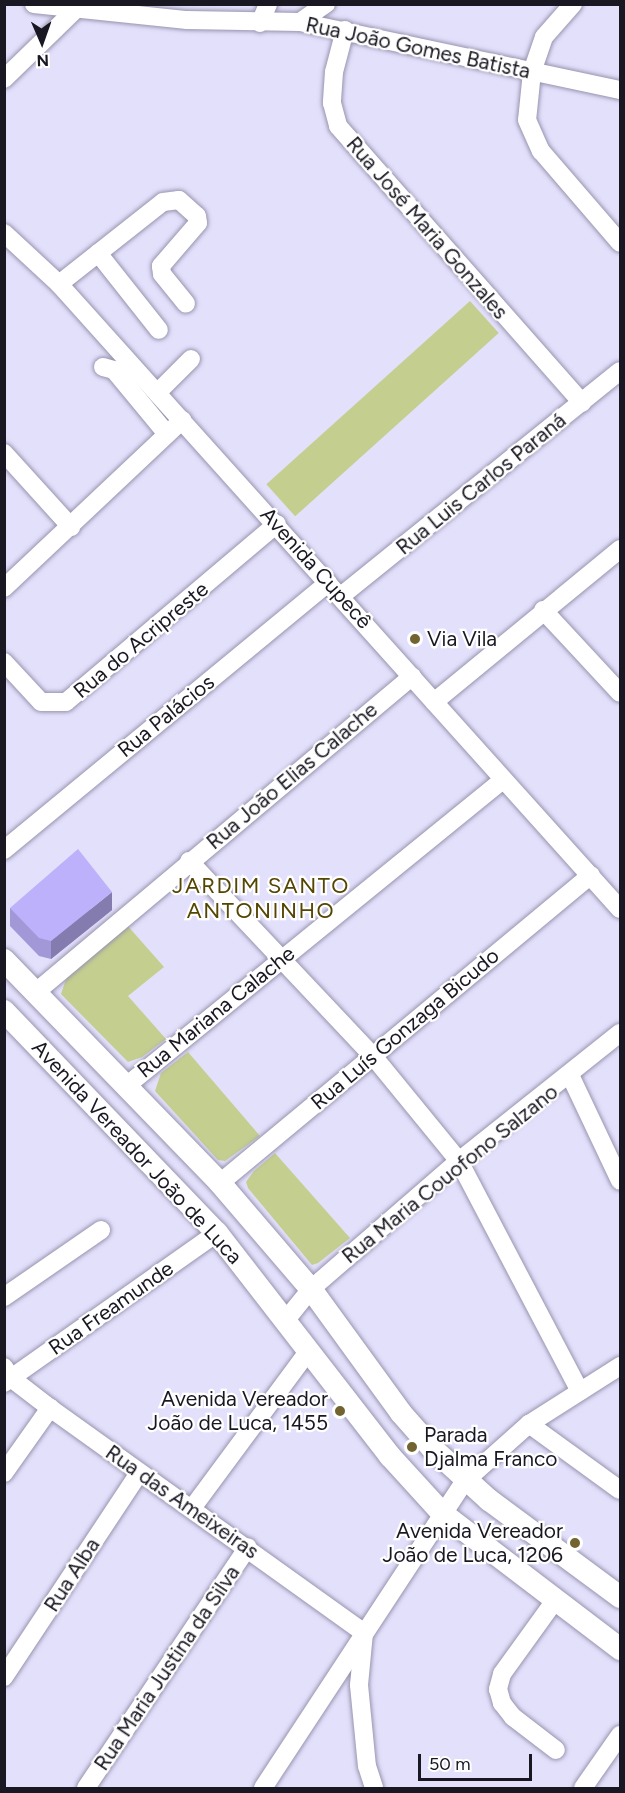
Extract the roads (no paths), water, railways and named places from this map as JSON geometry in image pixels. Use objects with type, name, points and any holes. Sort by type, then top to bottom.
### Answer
[{"type":"main road","name":"Avenida Vereador João de Luca","points":[[4,960],[220,1183],[311,1289],[401,1413],[465,1481],[621,1597]]},
{"type":"main road","name":"Avenida Vereador João de Luca","points":[[4,1011],[217,1233],[390,1456],[443,1514],[621,1649]]},
{"type":"street","name":"Rua João Gomes Batista","points":[[34,4],[76,9],[122,9],[260,22],[300,22],[621,90]]},
{"type":"street","points":[[260,22],[268,4]]},
{"type":"street","points":[[300,22],[326,4]]},
{"type":"street","points":[[573,4],[544,37],[532,72],[527,104],[533,138],[621,243]]},
{"type":"street","points":[[4,79],[76,9]]},
{"type":"street","name":"Rua José Maria Gonzales","points":[[345,30],[334,72],[332,103],[338,126],[582,403]]},
{"type":"street","points":[[59,284],[163,202],[179,200],[197,216],[198,223],[161,266],[162,274],[186,304]]},
{"type":"street","name":"Avenida Cupecê","points":[[4,233],[59,284],[621,909]]},
{"type":"street","points":[[98,253],[159,330]]},
{"type":"street","points":[[157,393],[191,359]]},
{"type":"street","points":[[103,367],[114,370],[167,434]]},
{"type":"street","name":"Rua Luis Carlos Paraná","points":[[335,589],[582,403],[621,371]]},
{"type":"street","points":[[4,588],[182,420]]},
{"type":"street","points":[[4,453],[71,527]]},
{"type":"street","name":"Rua do Acripreste","points":[[4,662],[41,702],[66,702],[277,524]]},
{"type":"street","points":[[434,702],[543,610],[621,549]]},
{"type":"street","name":"Rua Palácios","points":[[4,850],[335,589]]},
{"type":"street","points":[[543,610],[621,693]]},
{"type":"street","name":"Rua João Elias Calache","points":[[36,992],[189,861],[412,676]]},
{"type":"street","name":"Rua Mariana Calache","points":[[125,1087],[503,780]]},
{"type":"street","points":[[189,861],[373,1056],[459,1161],[580,1391]]},
{"type":"street","name":"Rua Luís Gonzaga Bicudo","points":[[220,1183],[591,876]]},
{"type":"street","name":"Rua Maria Couofono Salzano","points":[[285,1321],[311,1289],[459,1161],[621,1033]]},
{"type":"street","points":[[570,1075],[621,1181]]},
{"type":"street","points":[[4,1297],[101,1230]]},
{"type":"street","name":"Rua Freamunde","points":[[7,1376],[217,1233]]},
{"type":"street","points":[[193,1507],[309,1350]]},
{"type":"street","points":[[262,1788],[327,1696],[364,1633],[465,1481],[529,1424],[621,1366]]},
{"type":"street","name":"Rua das Ameixeiras","points":[[7,1376],[139,1473],[193,1507],[364,1633]]},
{"type":"street","points":[[4,1473],[50,1408]]},
{"type":"street","points":[[529,1424],[621,1490]]},
{"type":"street","name":"Rua Alba","points":[[4,1677],[139,1473]]},
{"type":"street","name":"Rua Maria Justina da Silva","points":[[86,1788],[248,1547]]},
{"type":"street","points":[[556,1599],[502,1674],[498,1689],[502,1703],[513,1717],[556,1750]]},
{"type":"street","points":[[364,1633],[359,1685],[367,1766],[374,1788]]},
{"type":"street","points":[[583,1788],[621,1735]]},
{"type":"place","name":"Via Vila","points":[[415,639]]},
{"type":"place","name":"Avenida Vereador João de Luca, 1455","points":[[340,1411]]},
{"type":"place","name":"Parada Djalma Franco","points":[[412,1447]]},
{"type":"place","name":"Avenida Vereador João de Luca, 1206","points":[[575,1543]]},
{"type":"district","name":"JARDIM SANTO ANTONINHO","points":[[261,898]]}]
